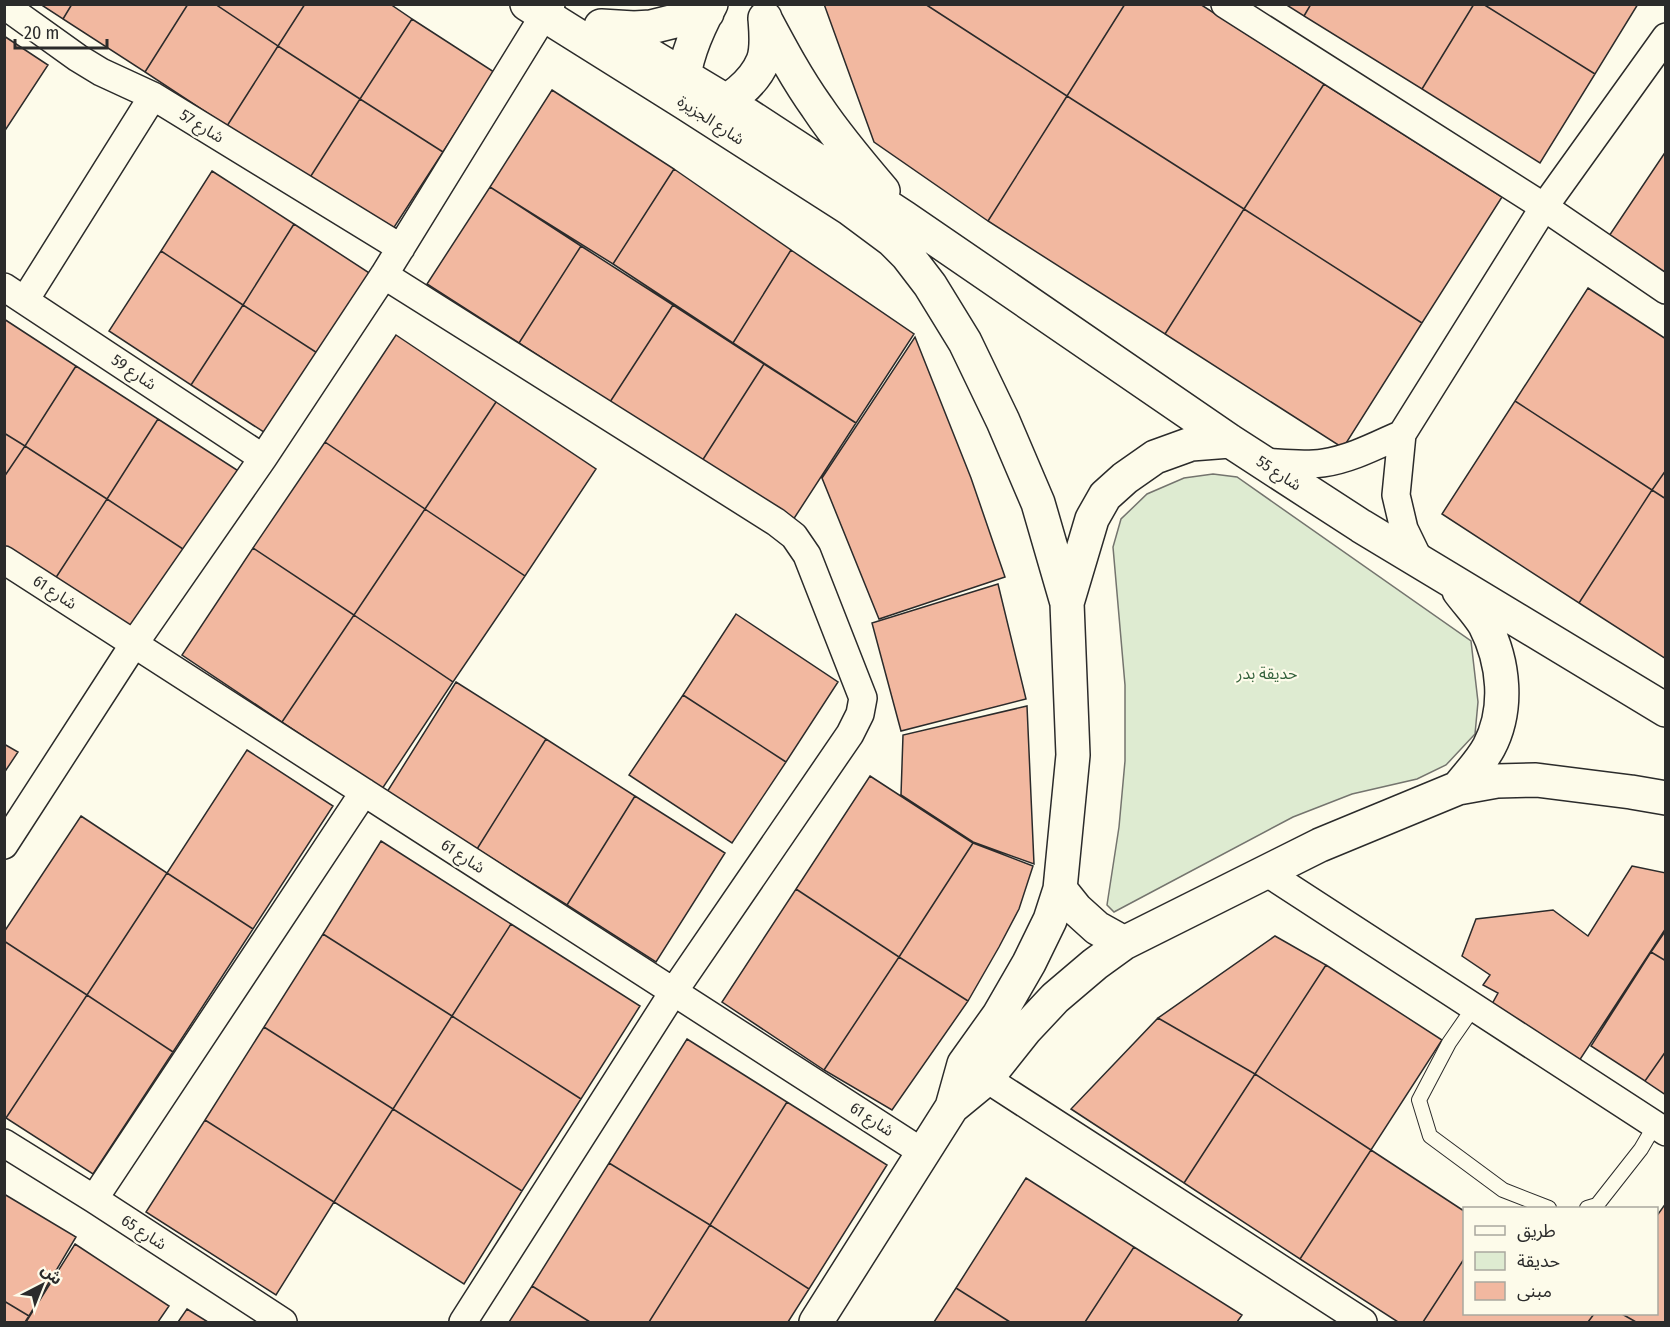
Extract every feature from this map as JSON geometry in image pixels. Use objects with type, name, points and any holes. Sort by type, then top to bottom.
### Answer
[{"type":"street","points":[[1225,4],[1544,207],[1665,290]]},
{"type":"street","name":"شارع 57","points":[[4,5],[78,58],[101,72],[153,96],[400,248]]},
{"type":"street","points":[[4,845],[134,644],[263,459],[384,274],[547,7]]},
{"type":"street","name":"شارع الجزيرة","points":[[547,7],[601,26],[699,98]]},
{"type":"street","name":"شارع الجزيرة","points":[[547,7],[699,98],[898,229]]},
{"type":"street","points":[[601,26],[651,27],[709,9]]},
{"type":"street","points":[[709,9],[698,30],[699,98],[742,89],[754,75],[763,61],[766,49],[763,12]]},
{"type":"street","points":[[763,12],[793,70],[898,229],[907,255],[930,285],[965,342],[1003,421],[1038,503],[1067,603],[1073,755],[1060,890],[1050,920],[1029,963],[999,1014],[975,1071],[816,1323]]},
{"type":"street","points":[[1420,562],[1404,529],[1396,495],[1402,434],[1544,207],[1665,37]]},
{"type":"street","points":[[15,293],[153,96]]},
{"type":"street","name":"شارع 55","points":[[898,229],[1420,562],[1665,710]]},
{"type":"street","points":[[384,274],[776,522],[794,537],[807,555],[863,698],[860,714],[850,734],[674,991],[463,1323]]},
{"type":"street","name":"شارع 59","points":[[15,293],[263,459]]},
{"type":"street","points":[[1262,462],[1322,463],[1353,456],[1402,434]]},
{"type":"street","points":[[1067,603],[1092,519],[1105,496],[1125,478],[1155,457],[1191,444],[1230,441]]},
{"type":"street","name":"شارع 61","points":[[4,560],[922,1152]]},
{"type":"street","points":[[1452,581],[1484,624],[1499,661],[1501,679],[1501,700],[1497,724],[1489,746],[1458,788]]},
{"type":"street","points":[[975,1071],[1025,1030],[1055,998],[1124,943],[1320,845],[1458,788],[1497,781],[1536,780],[1665,798]]},
{"type":"street","points":[[94,1199],[364,792]]},
{"type":"street","points":[[1266,872],[1660,1128]]},
{"type":"street","points":[[1060,890],[1097,928],[1124,943]]},
{"type":"street","points":[[975,1071],[1363,1323]]},
{"type":"street","name":"شارع 65","points":[[4,1143],[283,1323]]},
{"type":"lane","points":[[1474,1007],[1449,1043],[1419,1100],[1430,1136],[1503,1190],[1544,1207]]},
{"type":"lane","points":[[1592,1207],[1596,1205],[1660,1128]]},
{"type":"green space","name":"حديقة بدر","points":[[1213,474],[1237,477],[1471,641],[1478,702],[1475,734],[1446,765],[1417,779],[1352,794],[1293,817],[1114,912],[1107,905],[1119,827],[1125,761],[1125,685],[1113,547],[1121,519],[1147,494],[1184,478]]},
{"type":"building","points":[[40,4],[72,4],[63,19]]},
{"type":"building","points":[[72,4],[188,4],[145,72],[63,19]]},
{"type":"building","points":[[188,4],[215,4],[278,46],[227,126],[145,72]]},
{"type":"building","points":[[215,4],[305,4],[278,46]]},
{"type":"building","points":[[305,4],[390,4],[412,19],[360,99],[278,46]]},
{"type":"building","points":[[824,4],[925,4],[1067,96],[988,221],[874,142]]},
{"type":"building","points":[[925,4],[1125,4],[1067,96]]},
{"type":"building","points":[[1125,4],[1200,4],[1324,84],[1244,209],[1067,96]]},
{"type":"building","points":[[1285,4],[1311,4],[1304,16]]},
{"type":"building","points":[[1311,4],[1474,4],[1422,89],[1304,16]]},
{"type":"building","points":[[1474,4],[1483,4],[1595,74],[1540,163],[1422,89]]},
{"type":"building","points":[[1483,4],[1638,4],[1595,74]]},
{"type":"building","points":[[412,19],[494,72],[443,152],[360,99]]},
{"type":"building","points":[[4,36],[48,65],[4,132]]},
{"type":"building","points":[[278,46],[360,99],[309,179],[227,126]]},
{"type":"building","points":[[1324,84],[1502,197],[1422,323],[1244,209]]},
{"type":"building","points":[[552,90],[674,169],[613,264],[490,187]]},
{"type":"building","points":[[1067,96],[1244,209],[1165,334],[988,221]]},
{"type":"building","points":[[360,99],[443,152],[391,232],[309,179]]},
{"type":"building","points":[[1666,151],[1666,277],[1607,239]]},
{"type":"building","points":[[674,169],[791,250],[733,343],[613,264]]},
{"type":"building","points":[[212,171],[294,224],[243,305],[161,251]]},
{"type":"building","points":[[490,187],[581,246],[519,343],[427,284]]},
{"type":"building","points":[[1244,209],[1422,323],[1343,448],[1165,334]]},
{"type":"building","points":[[294,224],[377,278],[325,358],[243,305]]},
{"type":"building","points":[[581,246],[673,305],[610,402],[519,343]]},
{"type":"building","points":[[791,250],[914,334],[856,423],[733,343]]},
{"type":"building","points":[[161,251],[243,305],[191,385],[109,331]]},
{"type":"building","points":[[1588,288],[1666,339],[1666,470],[1652,490],[1515,401]]},
{"type":"building","points":[[243,305],[325,358],[273,438],[191,385]]},
{"type":"building","points":[[673,305],[764,364],[702,461],[610,402]]},
{"type":"building","points":[[4,319],[76,366],[25,446],[4,433]]},
{"type":"building","points":[[396,335],[496,402],[425,509],[325,442]]},
{"type":"building","points":[[915,337],[971,478],[1005,577],[879,619],[822,478]]},
{"type":"building","points":[[764,364],[856,423],[793,520],[702,461]]},
{"type":"building","points":[[76,366],[158,419],[107,499],[25,446]]},
{"type":"building","points":[[1515,401],[1652,490],[1579,603],[1442,514]]},
{"type":"building","points":[[496,402],[596,469],[525,576],[425,509]]},
{"type":"building","points":[[158,419],[240,472],[189,553],[107,499]]},
{"type":"building","points":[[4,433],[25,446],[4,477]]},
{"type":"building","points":[[325,442],[425,509],[354,615],[253,548]]},
{"type":"building","points":[[25,446],[107,499],[55,579],[4,547],[4,477]]},
{"type":"building","points":[[1666,470],[1666,499],[1652,490]]},
{"type":"building","points":[[1652,490],[1666,499],[1666,659],[1579,603]]},
{"type":"building","points":[[107,499],[189,553],[137,632],[55,579]]},
{"type":"building","points":[[425,509],[525,576],[453,682],[354,615]]},
{"type":"building","points":[[253,548],[354,615],[282,722],[182,655]]},
{"type":"building","points":[[998,584],[1026,699],[901,731],[872,623]]},
{"type":"building","points":[[736,614],[838,682],[786,762],[683,695]]},
{"type":"building","points":[[354,615],[453,682],[382,789],[282,722]]},
{"type":"building","points":[[456,682],[546,739],[477,849],[387,792]]},
{"type":"building","points":[[683,695],[786,762],[732,843],[629,775]]},
{"type":"building","points":[[1027,706],[1034,864],[973,842],[901,795],[903,735]]},
{"type":"building","points":[[546,739],[635,796],[567,905],[477,849]]},
{"type":"building","points":[[4,744],[18,752],[4,773]]},
{"type":"building","points":[[247,750],[333,806],[253,929],[167,873]]},
{"type":"building","points":[[870,776],[973,843],[899,957],[796,889]]},
{"type":"building","points":[[635,796],[725,853],[656,962],[567,905]]},
{"type":"building","points":[[81,816],[167,873],[87,995],[4,941],[4,932]]},
{"type":"building","points":[[381,841],[511,924],[452,1016],[323,934]]},
{"type":"building","points":[[973,843],[1033,866],[1019,909],[968,1001],[899,957]]},
{"type":"building","points":[[1632,866],[1666,873],[1666,928],[1579,1061],[1492,1004],[1498,993],[1483,985],[1490,975],[1462,956],[1476,919],[1553,910],[1588,936]]},
{"type":"building","points":[[167,873],[253,929],[173,1052],[87,995]]},
{"type":"building","points":[[796,889],[899,957],[824,1070],[722,1002]]},
{"type":"building","points":[[511,924],[640,1006],[581,1099],[452,1016]]},
{"type":"building","points":[[1666,930],[1666,961],[1651,952]]},
{"type":"building","points":[[323,934],[452,1016],[393,1109],[264,1027]]},
{"type":"building","points":[[1275,936],[1326,965],[1255,1074],[1158,1018]]},
{"type":"building","points":[[4,941],[87,995],[6,1118],[4,1117]]},
{"type":"building","points":[[1651,952],[1666,961],[1666,1051],[1645,1081],[1591,1046]]},
{"type":"building","points":[[899,957],[968,1001],[892,1110],[824,1070]]},
{"type":"building","points":[[1326,965],[1442,1040],[1371,1150],[1255,1074]]},
{"type":"building","points":[[87,995],[173,1052],[93,1174],[6,1118]]},
{"type":"building","points":[[452,1016],[581,1099],[522,1191],[393,1109]]},
{"type":"building","points":[[1158,1018],[1255,1074],[1184,1183],[1071,1109]]},
{"type":"building","points":[[264,1027],[393,1109],[334,1202],[205,1120]]},
{"type":"building","points":[[687,1039],[787,1102],[710,1225],[609,1163]]},
{"type":"building","points":[[1666,1051],[1666,1095],[1645,1081]]},
{"type":"building","points":[[1255,1074],[1371,1150],[1300,1259],[1184,1183]]},
{"type":"building","points":[[787,1102],[887,1165],[809,1289],[710,1225]]},
{"type":"building","points":[[393,1109],[522,1191],[464,1284],[334,1202]]},
{"type":"building","points":[[205,1120],[334,1202],[276,1295],[146,1212]]},
{"type":"building","points":[[1371,1150],[1463,1210],[1463,1261],[1423,1322],[1398,1322],[1300,1259]]},
{"type":"building","points":[[609,1163],[710,1225],[649,1322],[590,1322],[532,1286]]},
{"type":"building","points":[[1026,1178],[1134,1247],[1085,1322],[1010,1322],[956,1288]]},
{"type":"building","points":[[4,1194],[76,1237],[29,1316],[4,1301]]},
{"type":"building","points":[[1666,1203],[1666,1322],[1636,1322],[1624,1315],[1658,1315],[1658,1214]]},
{"type":"building","points":[[710,1225],[809,1289],[788,1322],[649,1322]]},
{"type":"building","points":[[75,1244],[169,1306],[158,1322],[26,1322]]},
{"type":"building","points":[[1134,1247],[1242,1315],[1237,1322],[1085,1322]]},
{"type":"building","points":[[1463,1261],[1463,1315],[1593,1315],[1588,1322],[1423,1322]]},
{"type":"building","points":[[532,1286],[590,1322],[509,1322]]},
{"type":"building","points":[[956,1288],[1010,1322],[934,1322]]},
{"type":"building","points":[[4,1301],[29,1316],[25,1322],[4,1322]]},
{"type":"building","points":[[187,1309],[208,1322],[178,1322]]},
{"type":"building","points":[[1593,1315],[1624,1315],[1636,1322],[1588,1322]]}]
